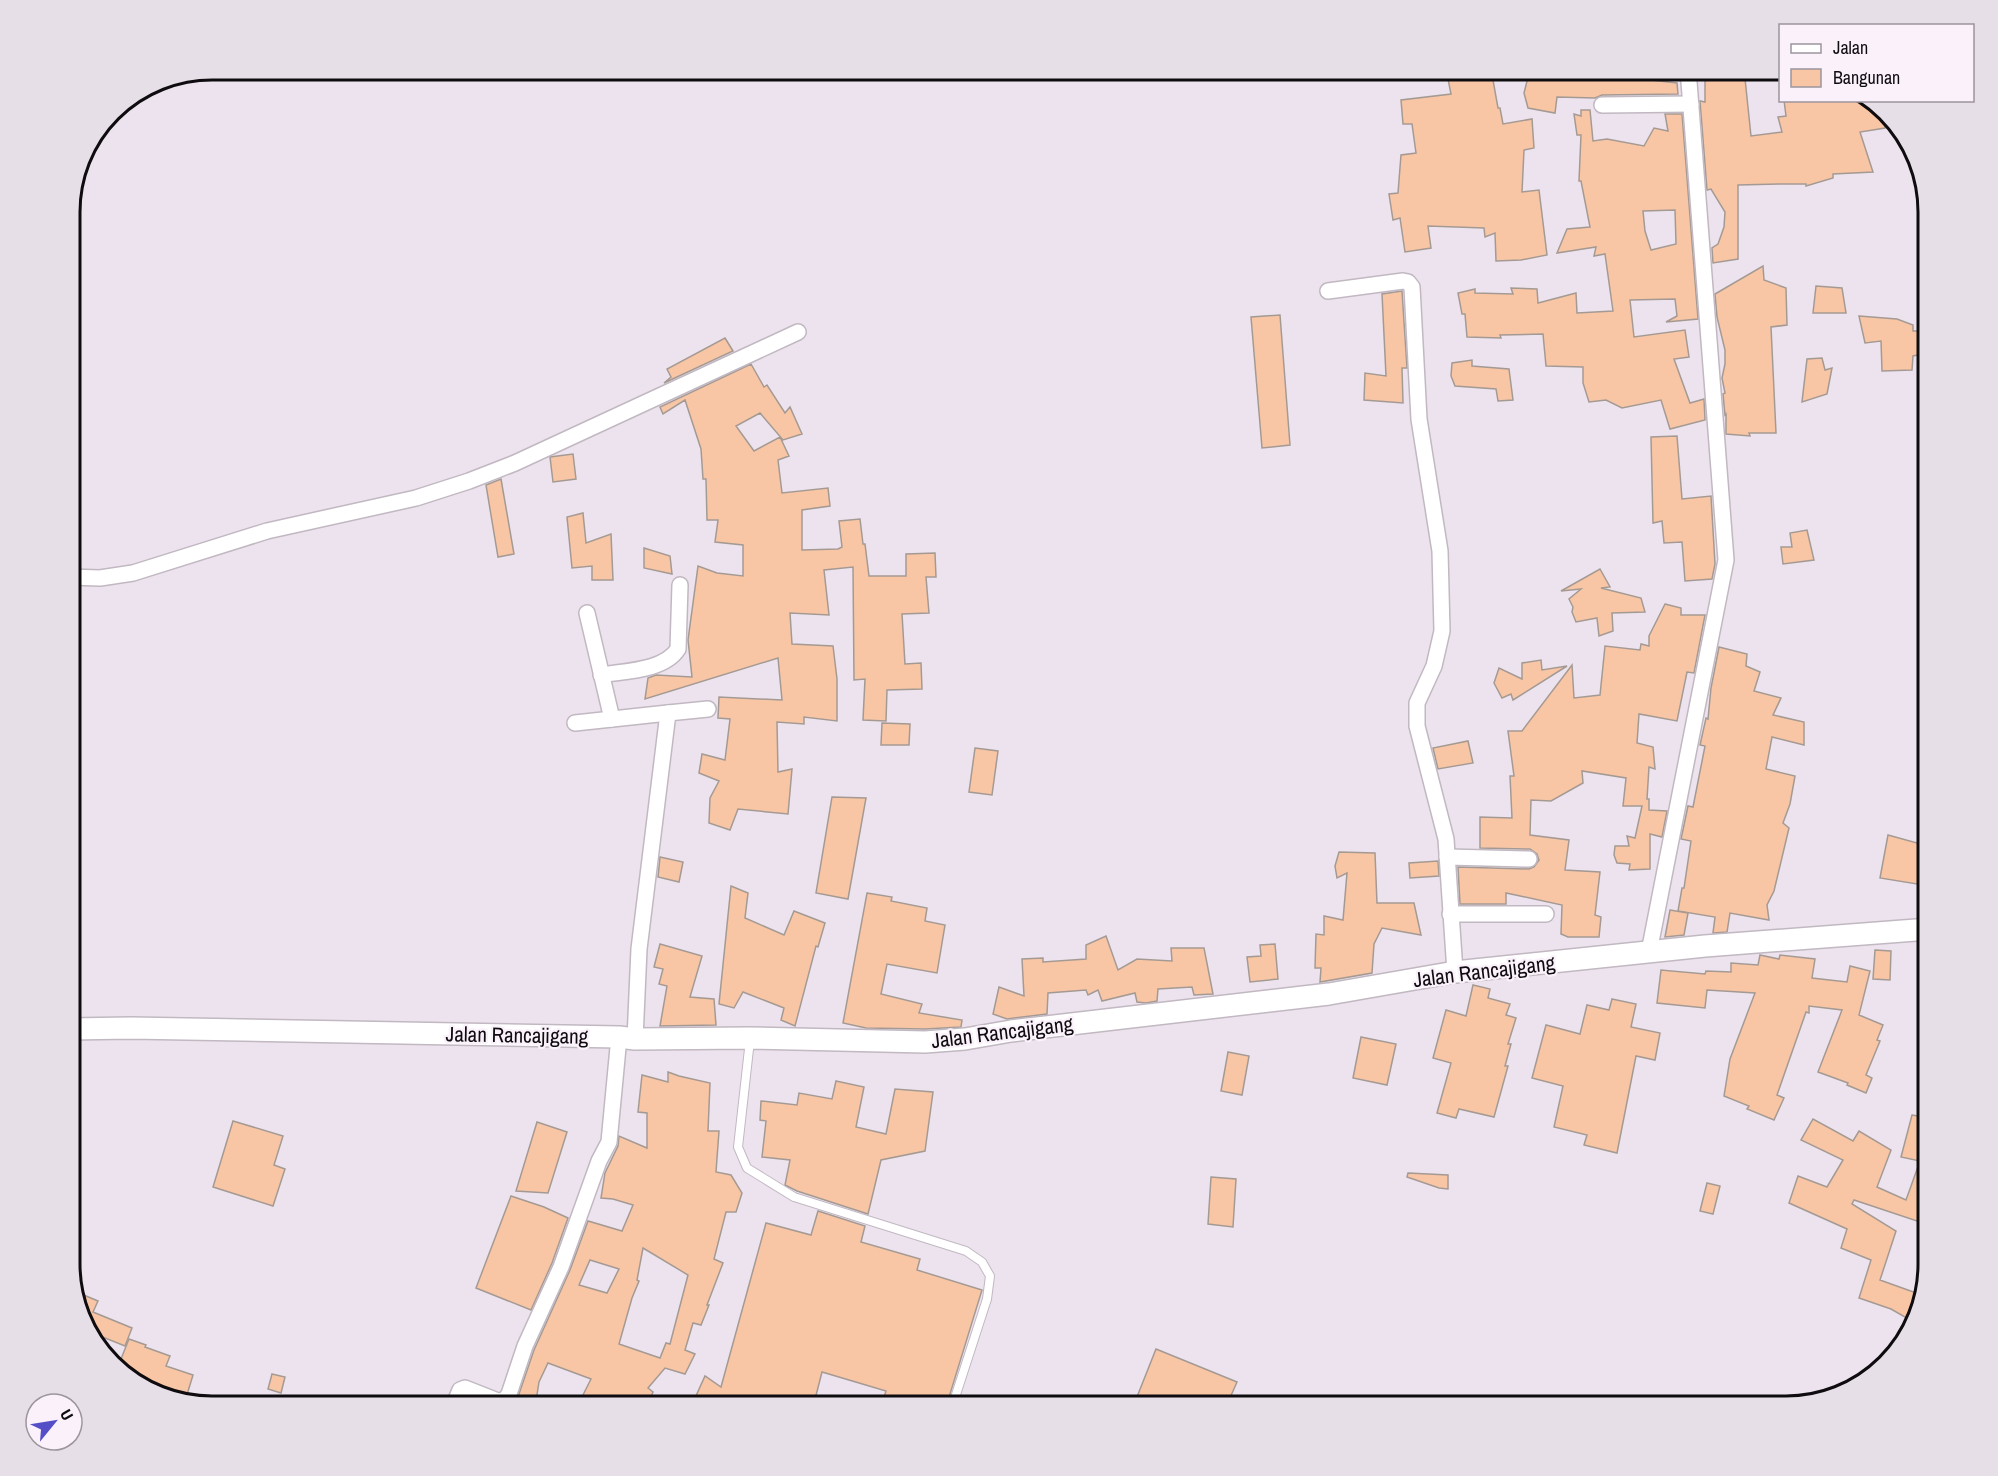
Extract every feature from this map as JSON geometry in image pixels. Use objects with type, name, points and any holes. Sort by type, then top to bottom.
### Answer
[{"type":"main road","name":"Jalan Rancajigang","points":[[80,1029],[143,1028],[925,1042],[1329,994],[1455,972],[1649,952],[1918,930]]},
{"type":"street","points":[[1649,952],[1726,560],[1689,80]]},
{"type":"street","points":[[1602,105],[1691,104]]},
{"type":"street","points":[[1328,291],[1402,281],[1408,282],[1412,287],[1419,419],[1440,550],[1442,631],[1434,666],[1417,703],[1417,726],[1446,839],[1455,972]]},
{"type":"street","points":[[80,577],[100,578],[133,573],[267,531],[416,498],[469,481],[515,463],[798,332]]},
{"type":"street","points":[[601,675],[647,667],[674,655],[678,649],[680,585]]},
{"type":"street","points":[[587,614],[612,718]]},
{"type":"street","points":[[575,723],[708,709]]},
{"type":"street","points":[[508,1396],[525,1346],[561,1267],[598,1161],[609,1142],[627,1038],[668,713]]},
{"type":"street","points":[[1447,857],[1529,859]]},
{"type":"street","points":[[1450,914],[1546,914]]},
{"type":"street","points":[[456,1396],[460,1390],[465,1388],[485,1396]]},
{"type":"lane","points":[[750,1038],[738,1147],[747,1168],[794,1197],[966,1251],[982,1262],[990,1276],[987,1299],[956,1396]]},
{"type":"building","points":[[1448,80],[1493,80],[1503,124],[1532,119],[1534,148],[1524,150],[1522,192],[1539,190],[1547,255],[1521,260],[1496,261],[1495,233],[1485,237],[1484,228],[1428,226],[1431,248],[1405,252],[1400,218],[1393,220],[1389,194],[1398,193],[1401,155],[1416,153],[1412,124],[1403,124],[1401,100],[1451,94]]},
{"type":"building","points":[[1527,80],[1651,80],[1677,83],[1678,94],[1602,95],[1595,98],[1557,97],[1555,113],[1528,108],[1524,93]]},
{"type":"building","points":[[1745,80],[1751,136],[1782,132],[1778,117],[1786,116],[1784,102],[1860,102],[1885,124],[1885,128],[1860,132],[1873,172],[1833,174],[1833,178],[1806,186],[1806,184],[1738,185],[1738,259],[1713,263],[1712,248],[1718,244],[1724,227],[1725,212],[1711,189],[1707,190],[1700,101],[1705,102],[1705,81]]},
{"type":"building","points":[[1581,110],[1590,110],[1593,141],[1607,139],[1644,146],[1654,128],[1668,131],[1665,114],[1682,114],[1698,319],[1666,322],[1677,316],[1675,299],[1630,300],[1634,337],[1685,330],[1689,357],[1674,359],[1690,403],[1704,399],[1705,420],[1670,429],[1661,400],[1622,408],[1606,400],[1589,402],[1583,383],[1583,367],[1546,366],[1543,334],[1500,335],[1501,338],[1467,337],[1465,314],[1462,314],[1458,293],[1475,289],[1475,293],[1513,294],[1511,288],[1537,289],[1538,303],[1576,293],[1577,313],[1613,311],[1605,254],[1594,256],[1596,247],[1557,253],[1567,229],[1590,227],[1581,181],[1579,181],[1581,135],[1577,135],[1574,114],[1581,116]],"holes":[[[1675,210],[1676,244],[1651,250],[1645,231],[1643,211]]]},
{"type":"building","points":[[1763,266],[1764,280],[1786,288],[1787,325],[1771,327],[1776,433],[1749,433],[1750,436],[1726,434],[1723,394],[1725,393],[1722,378],[1725,350],[1717,317],[1715,294]]},
{"type":"building","points":[[1816,286],[1842,288],[1846,313],[1813,313]]},
{"type":"building","points":[[1402,291],[1407,368],[1402,368],[1403,403],[1364,400],[1365,373],[1386,376],[1382,294]]},
{"type":"building","points":[[1280,315],[1290,445],[1262,448],[1251,317]]},
{"type":"building","points":[[1859,316],[1897,319],[1913,325],[1913,331],[1918,331],[1918,355],[1913,356],[1912,370],[1882,371],[1881,341],[1865,343]]},
{"type":"building","points":[[725,338],[733,351],[664,383],[671,377],[667,369]]},
{"type":"building","points":[[1822,358],[1825,370],[1832,368],[1827,394],[1802,402],[1807,359]]},
{"type":"building","points":[[1472,360],[1472,366],[1509,369],[1513,400],[1498,401],[1496,389],[1455,386],[1451,376],[1452,363]]},
{"type":"building","points":[[751,364],[764,387],[767,385],[785,413],[790,407],[802,434],[783,440],[760,413],[736,426],[754,451],[780,437],[789,456],[778,460],[782,493],[828,488],[830,506],[802,510],[802,550],[842,547],[839,521],[860,519],[869,576],[906,576],[906,554],[935,553],[936,577],[926,577],[929,613],[902,614],[905,664],[921,663],[922,689],[887,690],[886,721],[863,720],[865,679],[854,680],[853,567],[824,570],[829,615],[790,613],[792,644],[833,646],[837,679],[837,721],[804,717],[804,724],[777,722],[778,772],[792,769],[788,814],[738,809],[730,830],[709,823],[710,798],[719,781],[699,773],[702,754],[725,760],[730,719],[718,718],[719,697],[782,700],[778,658],[645,699],[648,678],[656,675],[692,677],[688,640],[698,566],[717,573],[743,576],[743,545],[715,542],[718,520],[707,520],[706,479],[703,479],[701,449],[685,400],[663,414],[660,407]]},
{"type":"building","points":[[1677,436],[1682,499],[1711,496],[1715,564],[1712,579],[1685,581],[1682,542],[1664,543],[1662,521],[1653,523],[1651,437]]},
{"type":"building","points":[[573,454],[576,479],[553,482],[550,457]]},
{"type":"building","points":[[501,479],[514,554],[498,557],[486,485]]},
{"type":"building","points":[[583,513],[586,543],[611,534],[613,580],[592,580],[592,566],[572,568],[567,517]]},
{"type":"building","points":[[1807,530],[1814,560],[1783,564],[1781,547],[1792,547],[1790,533]]},
{"type":"building","points":[[644,548],[670,556],[672,574],[644,568]]},
{"type":"building","points":[[1600,569],[1610,587],[1601,588],[1641,598],[1645,612],[1612,613],[1613,631],[1599,636],[1597,618],[1576,622],[1572,612],[1573,607],[1569,599],[1581,589],[1561,591]]},
{"type":"building","points":[[1665,604],[1681,608],[1681,615],[1705,615],[1694,673],[1687,672],[1677,721],[1639,714],[1637,743],[1653,747],[1655,769],[1649,767],[1647,799],[1649,799],[1649,810],[1667,811],[1662,837],[1650,834],[1650,869],[1629,870],[1630,864],[1617,863],[1614,855],[1615,846],[1629,846],[1627,836],[1635,838],[1642,806],[1623,806],[1626,778],[1582,771],[1583,783],[1551,801],[1531,800],[1530,835],[1569,840],[1565,870],[1600,872],[1595,915],[1601,917],[1599,937],[1568,937],[1561,934],[1562,905],[1506,893],[1506,904],[1460,904],[1458,867],[1529,869],[1534,867],[1539,860],[1537,854],[1530,849],[1480,848],[1480,817],[1512,818],[1510,776],[1514,776],[1508,731],[1522,731],[1572,665],[1574,698],[1600,695],[1605,646],[1640,650],[1641,644],[1649,646],[1649,636]]},
{"type":"building","points":[[1719,647],[1747,654],[1746,666],[1760,672],[1754,691],[1781,698],[1773,715],[1804,722],[1804,745],[1772,737],[1766,769],[1795,776],[1790,804],[1783,823],[1789,828],[1774,891],[1767,905],[1769,920],[1730,913],[1727,932],[1713,933],[1715,917],[1678,911],[1691,841],[1681,839],[1688,806],[1693,807],[1705,746],[1700,745],[1706,718],[1708,719]]},
{"type":"building","points":[[1541,660],[1542,670],[1567,666],[1513,700],[1511,694],[1502,698],[1494,683],[1499,668],[1522,679],[1522,663]]},
{"type":"building","points":[[882,723],[910,724],[909,745],[881,745]]},
{"type":"building","points":[[1468,741],[1473,763],[1438,769],[1433,748]]},
{"type":"building","points":[[975,748],[998,751],[992,795],[969,792]]},
{"type":"building","points":[[832,797],[866,798],[848,899],[816,893]]},
{"type":"building","points":[[1888,835],[1918,843],[1918,884],[1880,878]]},
{"type":"building","points":[[1339,852],[1375,853],[1377,903],[1414,903],[1421,935],[1382,928],[1374,944],[1372,973],[1320,982],[1321,968],[1315,968],[1316,934],[1324,935],[1324,916],[1343,920],[1347,873],[1337,878],[1335,866]]},
{"type":"building","points":[[660,857],[683,862],[679,882],[658,877]]},
{"type":"building","points":[[1438,861],[1439,876],[1410,878],[1409,863]]},
{"type":"building","points":[[731,886],[748,893],[745,918],[784,935],[794,911],[825,923],[818,947],[816,946],[795,1026],[781,1020],[784,1008],[743,992],[734,1008],[719,1004]]},
{"type":"building","points":[[867,893],[892,897],[891,901],[927,908],[925,921],[945,925],[937,973],[887,964],[881,994],[922,1004],[919,1013],[962,1020],[961,1027],[866,1028],[843,1023]]},
{"type":"building","points":[[1670,910],[1688,913],[1684,935],[1665,937]]},
{"type":"building","points":[[1106,936],[1118,970],[1137,959],[1172,961],[1171,948],[1204,948],[1213,994],[1194,995],[1192,987],[1158,989],[1157,1001],[1146,1003],[1137,1002],[1135,993],[1102,1001],[1098,990],[1088,995],[1086,990],[1048,993],[1047,1014],[1007,1019],[993,1014],[999,987],[1024,996],[1022,959],[1043,958],[1043,962],[1086,959],[1086,945]]},
{"type":"building","points":[[660,944],[702,956],[690,997],[714,999],[716,1025],[660,1026],[667,986],[659,984],[663,969],[654,967]]},
{"type":"building","points":[[1275,944],[1278,979],[1250,982],[1247,957],[1261,956],[1260,945]]},
{"type":"building","points":[[1875,950],[1891,951],[1890,980],[1873,979]]},
{"type":"building","points":[[1760,955],[1779,959],[1780,955],[1815,959],[1812,978],[1847,982],[1850,966],[1870,971],[1859,1015],[1883,1025],[1877,1040],[1880,1041],[1866,1075],[1872,1078],[1866,1093],[1847,1085],[1848,1083],[1818,1072],[1842,1010],[1809,1006],[1809,1013],[1806,1012],[1777,1095],[1784,1098],[1774,1120],[1747,1109],[1749,1106],[1724,1096],[1730,1059],[1755,993],[1707,990],[1705,1008],[1657,1003],[1661,970],[1705,974],[1706,971],[1731,972],[1731,963],[1758,965]]},
{"type":"building","points":[[1473,985],[1490,989],[1488,998],[1510,1004],[1506,1015],[1516,1018],[1508,1044],[1511,1044],[1505,1066],[1508,1066],[1494,1117],[1459,1109],[1456,1118],[1437,1113],[1451,1063],[1433,1058],[1446,1010],[1466,1016]]},
{"type":"building","points":[[1612,999],[1636,1004],[1631,1027],[1660,1033],[1655,1060],[1636,1056],[1617,1153],[1584,1145],[1587,1135],[1554,1127],[1563,1086],[1532,1078],[1546,1025],[1580,1034],[1587,1005],[1609,1010]]},
{"type":"building","points":[[1361,1037],[1396,1044],[1387,1085],[1353,1078]]},
{"type":"building","points":[[1228,1052],[1249,1056],[1242,1095],[1221,1091]]},
{"type":"building","points":[[668,1072],[710,1083],[708,1131],[719,1131],[716,1172],[731,1175],[742,1193],[736,1212],[726,1212],[714,1259],[723,1263],[701,1325],[693,1323],[685,1350],[695,1354],[685,1374],[665,1368],[648,1388],[653,1392],[651,1396],[582,1396],[591,1379],[548,1363],[539,1382],[537,1396],[518,1396],[534,1350],[570,1270],[588,1221],[622,1231],[633,1205],[601,1198],[605,1173],[618,1146],[619,1136],[647,1148],[647,1113],[638,1112],[642,1075],[668,1082]],"holes":[[[643,1248],[688,1275],[670,1344],[666,1343],[660,1358],[619,1344],[639,1281],[637,1280]],[[590,1260],[619,1269],[607,1293],[579,1285]]]},
{"type":"building","points":[[836,1081],[864,1087],[856,1127],[886,1134],[895,1089],[933,1092],[925,1151],[881,1160],[868,1214],[785,1185],[790,1160],[762,1157],[766,1121],[760,1120],[761,1101],[797,1105],[799,1093],[832,1099]]},
{"type":"building","points":[[1912,1115],[1918,1116],[1918,1161],[1901,1157]]},
{"type":"building","points":[[1813,1119],[1853,1141],[1859,1131],[1891,1150],[1877,1187],[1906,1200],[1918,1167],[1918,1221],[1854,1200],[1852,1204],[1896,1231],[1880,1280],[1915,1293],[1907,1318],[1891,1309],[1859,1298],[1871,1260],[1841,1248],[1847,1229],[1789,1203],[1798,1176],[1827,1187],[1843,1160],[1801,1140]]},
{"type":"building","points":[[233,1121],[283,1136],[274,1165],[285,1169],[273,1206],[213,1187]]},
{"type":"building","points":[[537,1122],[567,1132],[548,1193],[516,1191]]},
{"type":"building","points":[[1408,1173],[1448,1175],[1448,1189],[1407,1177]]},
{"type":"building","points":[[1211,1177],[1236,1179],[1233,1227],[1208,1224]]},
{"type":"building","points":[[1707,1183],[1720,1186],[1713,1214],[1700,1211]]},
{"type":"building","points":[[511,1196],[568,1218],[552,1263],[531,1310],[476,1288]]},
{"type":"building","points":[[818,1211],[865,1226],[861,1242],[920,1259],[917,1270],[982,1290],[949,1396],[884,1396],[886,1391],[822,1372],[816,1396],[696,1396],[705,1376],[721,1387],[766,1223],[811,1235]]},
{"type":"building","points":[[83,1295],[98,1301],[93,1312],[132,1328],[125,1346],[101,1336],[93,1323]]},
{"type":"building","points":[[129,1339],[170,1356],[166,1366],[193,1375],[187,1394],[169,1390],[145,1379],[121,1360]]},
{"type":"building","points":[[1156,1349],[1237,1382],[1231,1396],[1137,1396]]},
{"type":"building","points":[[272,1374],[285,1377],[281,1393],[268,1389]]}]
